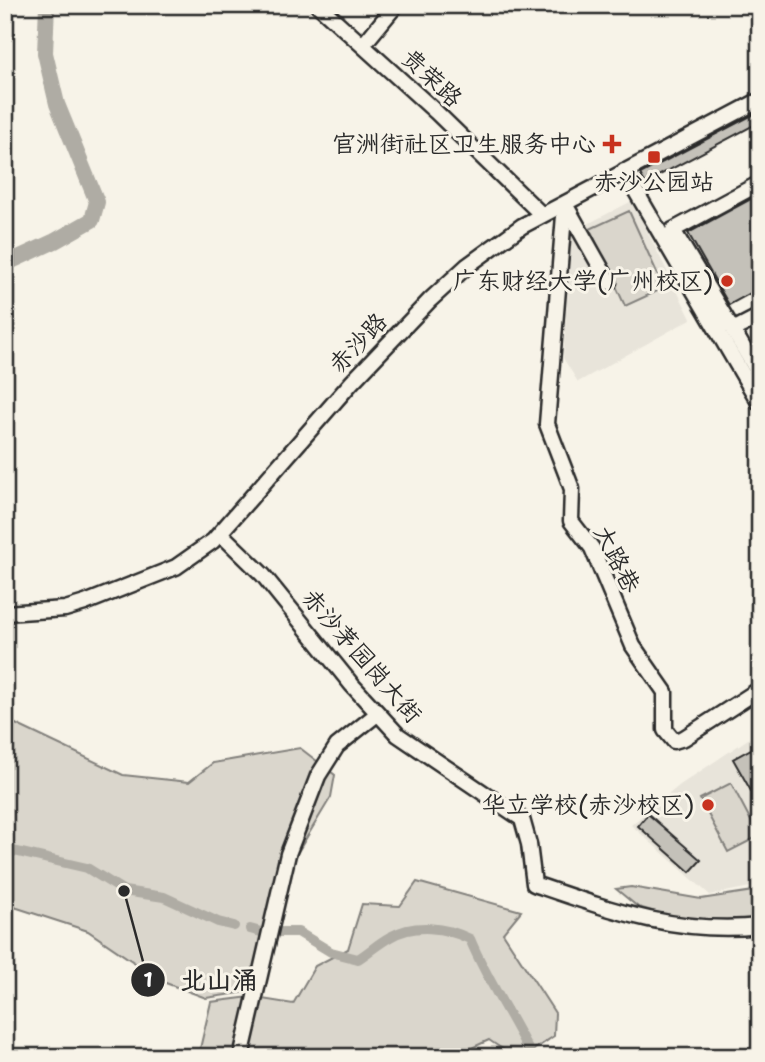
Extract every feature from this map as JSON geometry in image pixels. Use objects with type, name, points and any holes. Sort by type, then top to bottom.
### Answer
[{"type":"street","name":"贵荣路","points":[[318,5],[542,215]]},
{"type":"street","points":[[363,45],[396,5]]},
{"type":"street","name":"赤沙路","points":[[5,613],[65,609],[103,597],[176,567],[195,555],[220,533],[352,382],[430,300],[486,251],[542,215],[760,100]]},
{"type":"street","points":[[624,171],[760,404]]},
{"type":"street","points":[[760,183],[673,230],[760,376]]},
{"type":"street","points":[[565,203],[609,282]]},
{"type":"street","name":"大路巷","points":[[565,203],[547,424],[572,489],[571,521],[592,548],[633,646],[665,692],[665,730],[674,741],[684,738],[760,689]]},
{"type":"street","points":[[733,330],[760,316]]},
{"type":"street","name":"赤沙茅园岗大街","points":[[220,533],[263,575],[377,714],[411,746],[519,816],[527,832],[534,884],[583,901],[664,923],[702,929],[760,926]]},
{"type":"street","points":[[241,1057],[288,854],[318,776],[337,746],[377,714]]},
{"type":"path","points":[[7,5],[10,9]]},
{"type":"shaded area","points":[[632,201],[691,319],[578,382],[563,358],[572,232]]},
{"type":"shaded area","points":[[629,211],[664,288],[625,306],[590,229]]},
{"type":"shaded area","points":[[5,719],[123,775],[189,782],[213,763],[300,748],[335,775],[331,797],[278,885],[252,991],[206,998],[163,982],[88,931],[5,904]]},
{"type":"shaded area","name":"华立学校(赤沙校区)","points":[[760,731],[760,885],[710,895],[631,825],[680,785]]},
{"type":"shaded area","points":[[731,783],[759,836],[728,852],[700,799]]},
{"type":"shaded area","points":[[417,882],[521,911],[503,933],[555,1013],[554,1036],[522,1054],[508,1052],[489,1040],[452,1057],[198,1057],[211,1002],[250,997],[293,1004],[315,966],[348,949],[362,904],[400,906]]},
{"type":"shaded area","points":[[631,887],[701,899],[760,890],[760,919],[702,923],[688,921],[638,907],[616,889]]},
{"type":"building","points":[[760,111],[760,122],[645,183],[640,174]]},
{"type":"building","points":[[760,194],[760,288],[729,305],[688,233]]},
{"type":"building","points":[[751,749],[760,765],[760,807],[733,759]]},
{"type":"building","points":[[648,814],[701,860],[690,872],[638,826]]},
{"type":"waterway","points":[[5,264],[92,220],[97,202],[57,104],[45,53],[47,5]]},
{"type":"waterway","points":[[5,849],[87,868],[124,891],[164,897],[218,922],[234,926]]},
{"type":"waterway","points":[[250,929],[261,932],[298,932],[331,952],[358,959],[390,937],[420,928],[440,929],[470,939],[532,1057]]},
{"type":"place","name":"官洲街社区卫生服务中心","points":[[612,144]]},
{"type":"place","name":"赤沙公园站","points":[[654,157]]},
{"type":"place","name":"广东财经大学(广州校区)","points":[[727,281]]},
{"type":"place","name":"华立学校(赤沙校区)","points":[[708,805]]},
{"type":"place","name":"北山涌","points":[[124,891]]}]
